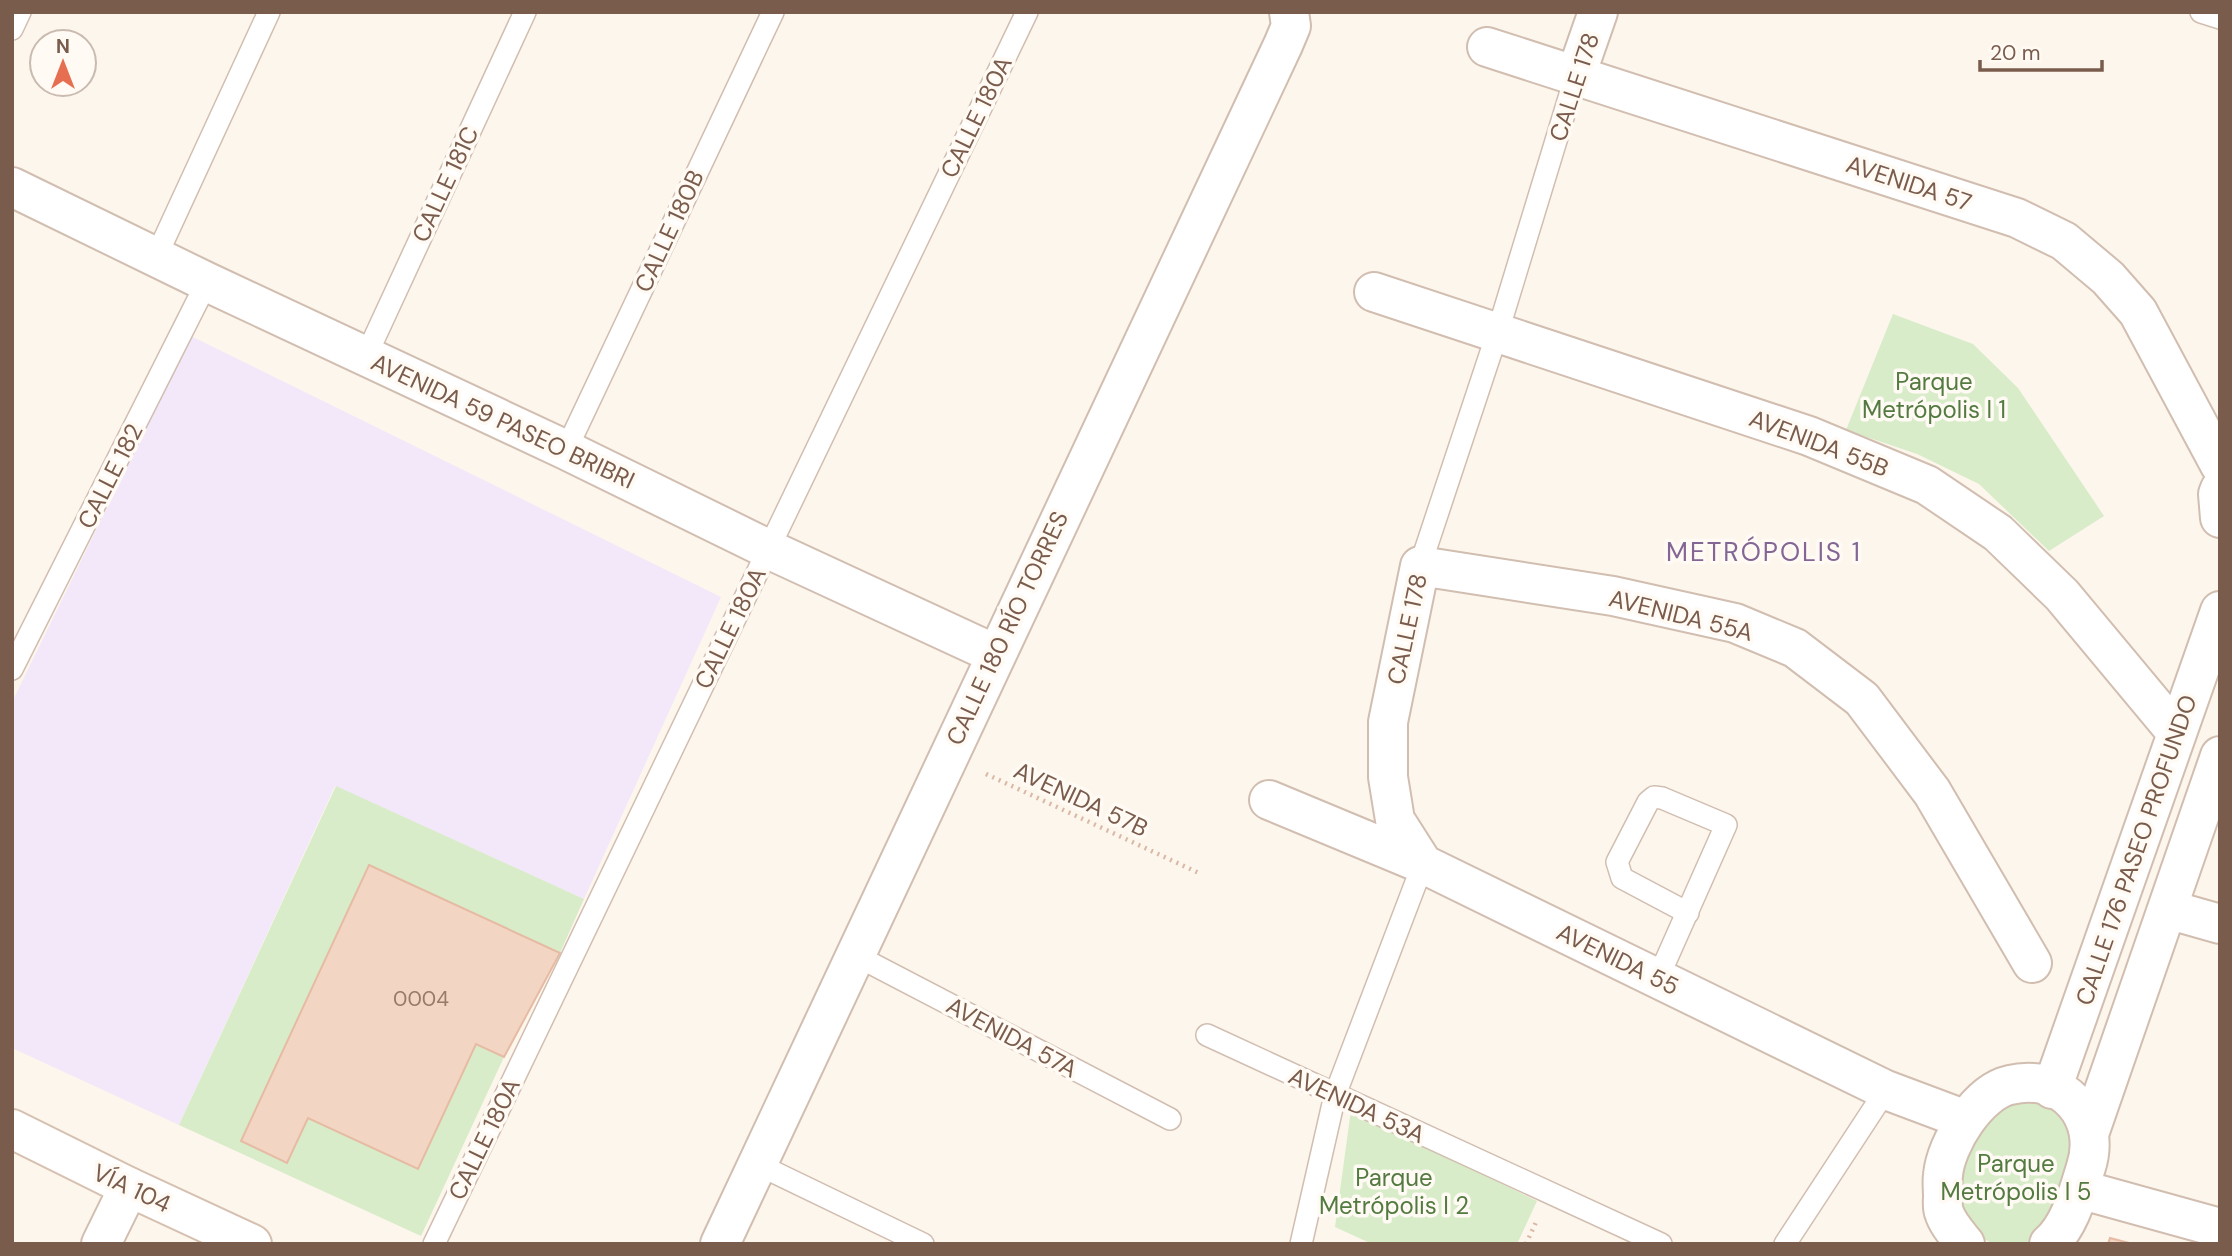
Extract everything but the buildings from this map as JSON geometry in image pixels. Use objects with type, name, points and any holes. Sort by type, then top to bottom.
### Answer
[{"type":"street","name":"CALLE 180 RÍO TORRES","points":[[720,1244],[947,756],[1283,46],[1291,26],[1289,12]]},
{"type":"street","name":"CALLE 178","points":[[1576,75],[1598,12]]},
{"type":"street","name":"AVENIDA 57","points":[[1488,47],[2017,218],[2064,241],[2108,278],[2138,312],[2220,465]]},
{"type":"street","name":"AVENIDA 59 PASEO BRIBRI","points":[[12,187],[768,549],[995,654]]},
{"type":"street","name":"AVENIDA 55B","points":[[1374,292],[1809,436],[1927,485],[1998,533],[2044,578],[2177,733]]},
{"type":"street","points":[[2220,489],[2220,518]]},
{"type":"street","name":"CALLE 178","points":[[1420,566],[1388,722],[1388,777],[1395,820],[1423,864]]},
{"type":"street","name":"AVENIDA 55A","points":[[1420,566],[1613,596],[1735,623],[1795,648],[1862,699],[1932,792],[2032,963]]},
{"type":"street","name":"CALLE 176 PASEO PROFUNDO","points":[[2052,1088],[2220,611]]},
{"type":"street","name":"CALLE 176 PASEO PROFUNDO","points":[[2049,1244],[2057,1237],[2079,1189],[2089,1158],[2089,1134],[2220,756]]},
{"type":"street","name":"AVENIDA 55","points":[[1269,800],[1423,864],[1886,1090],[1966,1120]]},
{"type":"street","points":[[2167,909],[2220,924]]},
{"type":"street","points":[[1965,1244],[1944,1213],[1942,1174],[1951,1147],[1966,1120],[1988,1095],[2011,1084],[2042,1084],[2073,1099],[2084,1114],[2089,1134]]},
{"type":"street","name":"VÍA 104","points":[[12,1129],[253,1244]]},
{"type":"street","points":[[102,1244],[129,1187]]},
{"type":"street","points":[[2079,1189],[2220,1228]]},
{"type":"lane","points":[[12,29],[20,12]]},
{"type":"lane","points":[[156,257],[269,12]]},
{"type":"lane","name":"CALLE 181C","points":[[366,356],[525,12]]},
{"type":"lane","name":"CALLE 180B","points":[[566,450],[773,12]]},
{"type":"lane","name":"CALLE 180A","points":[[434,1244],[1027,12]]},
{"type":"lane","points":[[2201,12],[2220,18]]},
{"type":"lane","name":"CALLE 178","points":[[1420,566],[1497,331],[1576,75]]},
{"type":"lane","name":"CALLE 182","points":[[12,669],[207,282]]},
{"type":"lane","points":[[1658,978],[1688,913],[1726,825],[1654,797],[1648,802],[1617,862],[1618,870],[1622,878],[1688,913]]},
{"type":"lane","points":[[1301,1244],[1335,1095],[1423,864]]},
{"type":"lane","name":"AVENIDA 57A","points":[[855,955],[1170,1119]]},
{"type":"lane","name":"AVENIDA 53A","points":[[1207,1035],[1661,1244]]},
{"type":"lane","points":[[1785,1244],[1886,1090]]},
{"type":"lane","points":[[757,1164],[923,1244]]},
{"type":"path","name":"AVENIDA 57B","points":[[947,756],[1201,874]]},
{"type":"shaded area","points":[[191,336],[721,597],[584,899],[335,786],[179,1125],[12,1048],[12,702]]},
{"type":"green space","name":"Parque Metrópolis I 1","points":[[1893,314],[1973,344],[2018,388],[2104,516],[2049,551],[1979,484],[1917,454],[1846,430]]},
{"type":"green space","points":[[336,786],[584,899],[560,953],[368,866],[241,1141],[287,1163],[308,1118],[418,1168],[476,1044],[504,1057],[421,1236],[179,1125]]},
{"type":"green space","name":"Parque Metrópolis I 5","points":[[2017,1099],[2057,1106],[2080,1154],[2043,1236],[2029,1244],[1993,1244],[1977,1235],[1961,1209],[1963,1155],[2000,1107]]},
{"type":"green space","name":"Parque Metrópolis I 2","points":[[1351,1110],[1537,1201],[1517,1244],[1372,1244],[1335,1227]]},
{"type":"district","name":"METRÓPOLIS 1","points":[[1764,552]]}]
